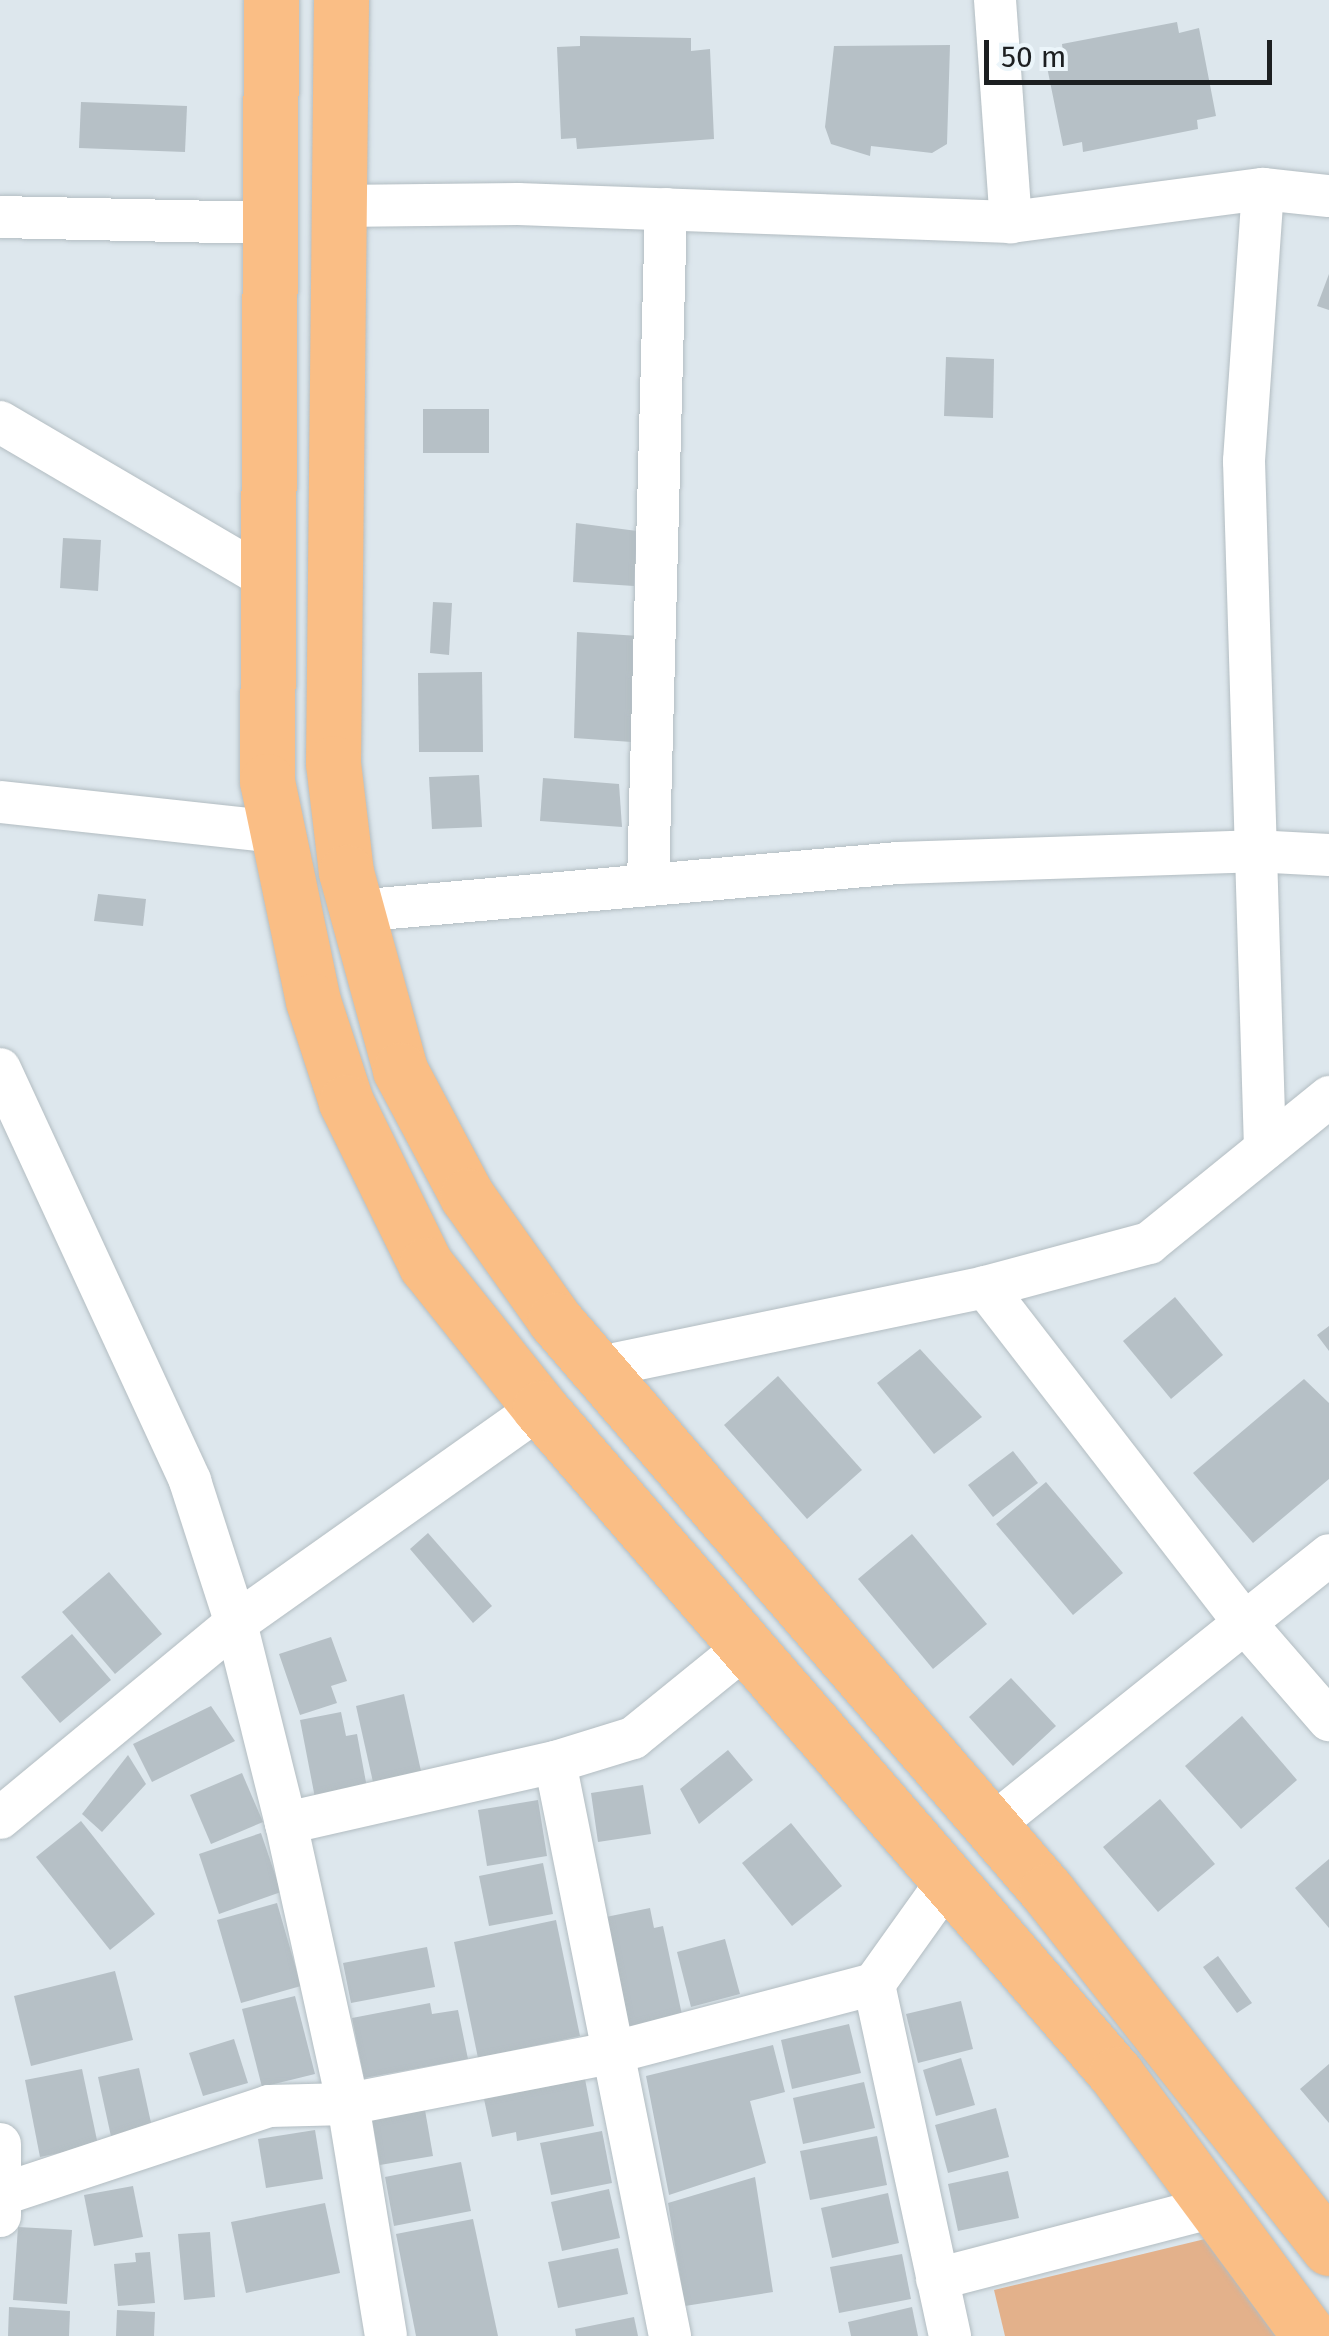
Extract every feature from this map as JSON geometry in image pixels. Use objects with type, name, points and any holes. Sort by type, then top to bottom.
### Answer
[{"type":"main road","points":[[272,0],[264,576],[267,781],[313,1001],[378,1174],[426,1264],[540,1408],[950,1876],[1116,2074],[1310,2336]]},
{"type":"main road","points":[[341,0],[333,763],[356,911],[400,1070],[467,1196],[595,1368],[991,1826],[1329,2248]]},
{"type":"street","points":[[995,0],[1011,222]]},
{"type":"street","points":[[337,206],[666,209],[1011,222],[1263,189],[1328,194]]},
{"type":"street","points":[[1263,189],[1244,461],[1265,1150]]},
{"type":"street","points":[[648,883],[666,209]]},
{"type":"street","points":[[0,217],[269,222]]},
{"type":"street","points":[[0,422],[264,576]]},
{"type":"street","points":[[0,802],[277,832]]},
{"type":"street","points":[[356,911],[898,862],[1254,851],[1329,855]]},
{"type":"street","points":[[0,1069],[190,1481],[236,1623],[286,1823],[348,2104],[386,2336]]},
{"type":"street","points":[[595,1368],[986,1287],[1149,1243],[1329,1097]]},
{"type":"street","points":[[986,1287],[1244,1622],[1329,1720]]},
{"type":"street","points":[[0,1818],[236,1623],[540,1408]]},
{"type":"street","points":[[991,1826],[1329,1555]]},
{"type":"street","points":[[286,1823],[555,1762],[633,1738],[748,1645]]},
{"type":"street","points":[[555,1762],[670,2336]]},
{"type":"street","points":[[0,2144],[1,2205],[269,2106],[348,2104],[614,2052],[874,1984],[950,1876]]},
{"type":"street","points":[[874,1984],[950,2336]]},
{"type":"street","points":[[937,2279],[1214,2207]]},
{"type":"shaded area","points":[[1205,2239],[1283,2336],[1005,2336],[994,2290]]},
{"type":"building","points":[[1177,22],[1179,33],[1199,28],[1216,116],[1197,120],[1198,129],[1083,152],[1082,142],[1063,146],[1045,57],[1063,53],[1062,44]]},
{"type":"building","points":[[580,36],[691,38],[691,51],[710,49],[714,139],[577,149],[576,138],[561,139],[557,47],[580,46]]},
{"type":"building","points":[[950,45],[947,144],[932,153],[871,146],[870,156],[831,144],[825,127],[834,46]]},
{"type":"building","points":[[81,102],[187,106],[185,152],[79,148]]},
{"type":"building","points":[[1329,274],[1329,310],[1317,306]]},
{"type":"building","points":[[946,357],[994,359],[993,418],[944,416]]},
{"type":"building","points":[[423,409],[489,409],[489,453],[423,453]]},
{"type":"building","points":[[576,523],[637,531],[634,586],[573,582]]},
{"type":"building","points":[[63,538],[101,540],[98,591],[60,588]]},
{"type":"building","points":[[433,602],[452,603],[449,655],[430,653]]},
{"type":"building","points":[[577,632],[639,636],[632,742],[574,738]]},
{"type":"building","points":[[482,672],[483,752],[419,752],[418,673]]},
{"type":"building","points":[[479,775],[482,827],[432,829],[429,777]]},
{"type":"building","points":[[543,778],[619,784],[622,827],[540,821]]},
{"type":"building","points":[[98,894],[146,899],[143,926],[94,921]]},
{"type":"building","points":[[1175,1297],[1223,1355],[1171,1399],[1123,1341]]},
{"type":"building","points":[[1329,1326],[1329,1351],[1317,1335]]},
{"type":"building","points":[[920,1349],[982,1417],[934,1454],[877,1383]]},
{"type":"building","points":[[778,1376],[862,1470],[807,1519],[724,1425]]},
{"type":"building","points":[[1304,1379],[1329,1403],[1329,1479],[1253,1543],[1193,1473]]},
{"type":"building","points":[[1013,1451],[1038,1483],[993,1517],[968,1485]]},
{"type":"building","points":[[1046,1482],[1123,1573],[1073,1615],[996,1524]]},
{"type":"building","points":[[428,1533],[492,1606],[473,1623],[410,1549]]},
{"type":"building","points":[[912,1534],[987,1624],[933,1669],[858,1579]]},
{"type":"building","points":[[109,1572],[162,1634],[115,1674],[62,1612]]},
{"type":"building","points":[[72,1634],[111,1680],[60,1723],[21,1677]]},
{"type":"building","points":[[331,1637],[347,1681],[331,1686],[337,1703],[300,1715],[279,1654]]},
{"type":"building","points":[[1011,1678],[1056,1726],[1013,1766],[969,1717]]},
{"type":"building","points":[[404,1694],[423,1780],[375,1791],[356,1706]]},
{"type":"building","points":[[211,1706],[235,1741],[152,1782],[133,1744]]},
{"type":"building","points":[[341,1712],[346,1736],[357,1734],[368,1793],[316,1803],[300,1720]]},
{"type":"building","points":[[1242,1716],[1297,1780],[1241,1829],[1185,1766]]},
{"type":"building","points":[[728,1750],[753,1780],[699,1824],[680,1789]]},
{"type":"building","points":[[128,1755],[146,1784],[102,1832],[82,1814]]},
{"type":"building","points":[[242,1773],[263,1822],[211,1844],[190,1795]]},
{"type":"building","points":[[643,1785],[651,1834],[598,1842],[591,1793]]},
{"type":"building","points":[[1160,1799],[1215,1864],[1158,1912],[1103,1847]]},
{"type":"building","points":[[538,1800],[547,1856],[487,1866],[478,1810]]},
{"type":"building","points":[[81,1821],[155,1914],[110,1950],[36,1857]]},
{"type":"building","points":[[791,1823],[842,1886],[792,1926],[742,1863]]},
{"type":"building","points":[[261,1833],[281,1892],[219,1914],[199,1854]]},
{"type":"building","points":[[1329,1859],[1329,1928],[1295,1888]]},
{"type":"building","points":[[543,1863],[553,1914],[489,1926],[479,1876]]},
{"type":"building","points":[[277,1903],[301,1986],[241,2003],[217,1920]]},
{"type":"building","points":[[650,1908],[654,1928],[663,1926],[684,2024],[625,2036],[601,1918]]},
{"type":"building","points":[[556,1920],[580,2036],[478,2058],[454,1942]]},
{"type":"building","points":[[725,1939],[740,1994],[691,2007],[677,1952]]},
{"type":"building","points":[[427,1947],[435,1987],[351,2003],[343,1963]]},
{"type":"building","points":[[1218,1956],[1252,2003],[1237,2013],[1203,1967]]},
{"type":"building","points":[[115,1971],[133,2040],[31,2066],[14,1996]]},
{"type":"building","points":[[295,1996],[315,2074],[262,2087],[242,2009]]},
{"type":"building","points":[[961,2001],[973,2049],[918,2063],[906,2014]]},
{"type":"building","points":[[430,2003],[432,2014],[458,2010],[468,2059],[364,2078],[352,2018]]},
{"type":"building","points":[[849,2024],[861,2073],[792,2089],[781,2040]]},
{"type":"building","points":[[234,2039],[248,2083],[203,2096],[189,2053]]},
{"type":"building","points":[[773,2045],[785,2092],[750,2101],[766,2163],[669,2195],[646,2076]]},
{"type":"building","points":[[961,2058],[975,2105],[936,2116],[923,2070]]},
{"type":"building","points":[[1329,2064],[1329,2123],[1300,2089]]},
{"type":"building","points":[[139,2068],[153,2132],[112,2141],[98,2077]]},
{"type":"building","points":[[82,2069],[98,2145],[40,2157],[25,2080]]},
{"type":"building","points":[[585,2079],[594,2126],[517,2141],[516,2132],[492,2137],[484,2099]]},
{"type":"building","points":[[864,2082],[875,2128],[803,2144],[793,2098]]},
{"type":"building","points":[[996,2108],[1009,2157],[948,2173],[935,2125]]},
{"type":"building","points":[[425,2110],[433,2156],[380,2165],[372,2119]]},
{"type":"building","points":[[315,2130],[323,2179],[266,2188],[258,2139]]},
{"type":"building","points":[[602,2131],[612,2183],[551,2195],[540,2143]]},
{"type":"building","points":[[877,2136],[887,2185],[810,2200],[800,2151]]},
{"type":"building","points":[[461,2162],[471,2211],[394,2226],[385,2177]]},
{"type":"building","points":[[1008,2171],[1019,2218],[958,2231],[948,2184]]},
{"type":"building","points":[[755,2177],[773,2292],[685,2306],[668,2203]]},
{"type":"building","points":[[133,2186],[143,2237],[94,2246],[84,2195]]},
{"type":"building","points":[[609,2189],[620,2238],[562,2251],[551,2202]]},
{"type":"building","points":[[888,2193],[899,2243],[832,2258],[821,2208]]},
{"type":"building","points":[[325,2203],[340,2273],[246,2293],[231,2222]]},
{"type":"building","points":[[473,2219],[498,2336],[416,2336],[396,2234]]},
{"type":"building","points":[[18,2227],[72,2230],[67,2304],[13,2300]]},
{"type":"building","points":[[210,2232],[215,2297],[184,2300],[178,2234]]},
{"type":"building","points":[[618,2248],[628,2294],[558,2308],[548,2262]]},
{"type":"building","points":[[150,2252],[155,2303],[118,2306],[114,2264],[136,2262],[135,2253]]},
{"type":"building","points":[[902,2254],[911,2299],[839,2313],[830,2267]]},
{"type":"building","points":[[9,2307],[70,2311],[69,2336],[8,2336]]},
{"type":"building","points":[[912,2307],[918,2336],[851,2336],[848,2322]]},
{"type":"building","points":[[117,2310],[155,2312],[154,2336],[116,2336]]},
{"type":"building","points":[[634,2317],[638,2336],[576,2336],[575,2329]]}]
